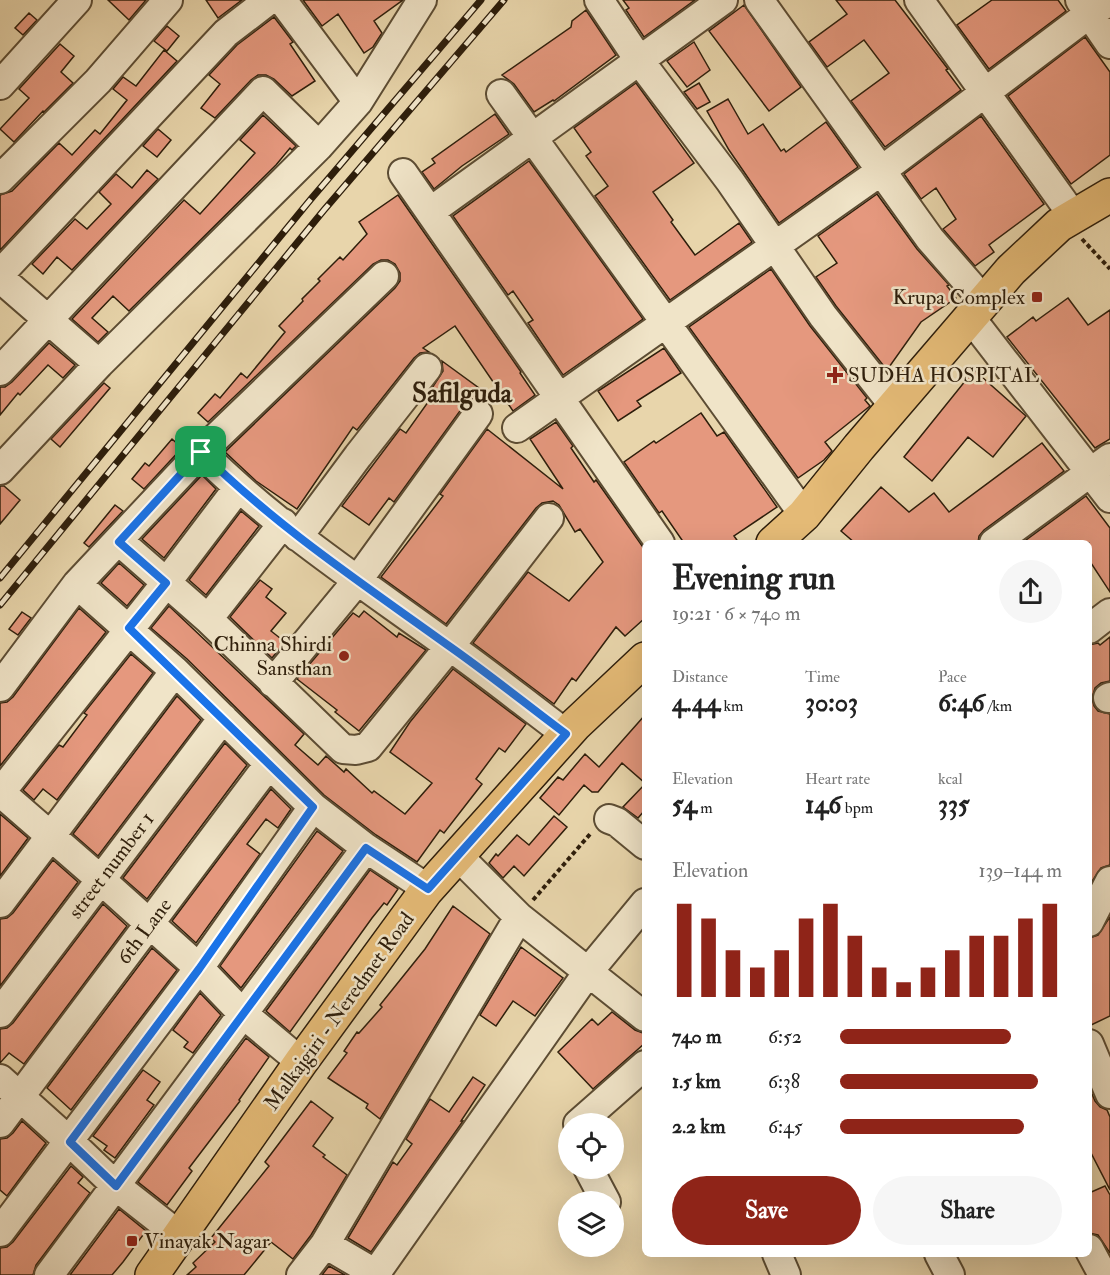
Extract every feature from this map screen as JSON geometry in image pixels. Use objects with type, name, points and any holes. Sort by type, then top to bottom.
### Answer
[{"type":"main road","points":[[776,540],[804,515],[977,309],[1039,242],[1059,225],[1076,228],[1110,195]]},
{"type":"main road","name":"Malkajgiri - Neredmet Road","points":[[154,1274],[301,1062],[428,889],[566,734],[642,662]]},
{"type":"street","points":[[0,85],[77,0]]},
{"type":"street","points":[[0,179],[98,81],[168,0]]},
{"type":"street","points":[[99,364],[0,276],[226,33],[269,0]]},
{"type":"street","points":[[282,0],[358,102]]},
{"type":"street","points":[[0,470],[99,364],[319,146],[358,102],[422,0]]},
{"type":"street","points":[[599,0],[639,60],[730,181],[823,316],[895,407]]},
{"type":"street","points":[[431,212],[723,0]]},
{"type":"street","points":[[759,0],[930,239],[977,309],[1101,465],[1110,498]]},
{"type":"street","points":[[919,0],[1076,228]]},
{"type":"street","points":[[518,428],[881,171],[984,93],[1093,5],[1110,44]]},
{"type":"street","points":[[0,371],[263,91],[319,146]]},
{"type":"street","points":[[501,94],[804,515]]},
{"type":"street","points":[[403,173],[658,540]]},
{"type":"street","points":[[0,687],[77,584],[119,542],[201,452],[384,276]]},
{"type":"street","points":[[208,619],[358,456],[427,368]]},
{"type":"street","points":[[273,683],[357,581],[478,414]]},
{"type":"street","points":[[201,452],[237,488],[357,581],[450,646],[566,734]]},
{"type":"street","points":[[998,540],[1101,465]]},
{"type":"street","points":[[237,488],[166,583],[0,792],[199,969],[242,1013],[301,1062]]},
{"type":"street","points":[[119,542],[208,619],[343,749],[356,750],[368,747],[549,518]]},
{"type":"street","points":[[77,584],[175,671],[313,807],[366,848],[428,889]]},
{"type":"street","points":[[1092,627],[1110,613]]},
{"type":"street","points":[[0,903],[175,671]]},
{"type":"street","name":"street number 1","points":[[0,1013],[223,718]]},
{"type":"street","name":"6th Lane","points":[[0,1123],[10,1089],[149,924],[268,764]]},
{"type":"street","points":[[0,1232],[199,969],[313,807]]},
{"type":"street","points":[[609,819],[617,822],[642,842]]},
{"type":"street","points":[[49,1275],[366,848]]},
{"type":"street","points":[[457,855],[519,917],[642,1015]]},
{"type":"street","points":[[1092,916],[1110,881]]},
{"type":"street","points":[[325,1244],[377,1274],[588,972],[642,907]]},
{"type":"street","points":[[301,1275],[325,1244],[519,917]]},
{"type":"street","points":[[1092,930],[1110,927]]},
{"type":"street","points":[[1096,1060],[1110,1094]]},
{"type":"street","points":[[590,1113],[642,1068]]},
{"type":"street","points":[[10,1089],[116,1186],[181,1237]]},
{"type":"street","points":[[1092,1255],[1103,1275]]},
{"type":"street","points":[[778,1257],[786,1275]]},
{"type":"street","points":[[941,1257],[950,1275]]},
{"type":"path","points":[[1076,228],[1110,269]]},
{"type":"path","points":[[519,917],[601,821],[609,819]]},
{"type":"building","points":[[108,0],[146,0],[129,20]]},
{"type":"building","points":[[206,0],[242,0],[218,18]]},
{"type":"building","points":[[303,0],[403,0],[374,21],[382,33],[373,47],[364,53],[338,14],[322,26]]},
{"type":"building","points":[[623,0],[695,0],[644,37],[626,10],[629,8]]},
{"type":"building","points":[[836,0],[895,0],[948,69],[946,70],[961,90],[885,147],[851,101],[889,73],[864,40],[827,67],[809,42],[847,14]]},
{"type":"building","points":[[992,0],[1058,0],[1066,11],[989,69],[957,25]]},
{"type":"building","points":[[744,5],[801,87],[769,111],[709,31]]},
{"type":"building","points":[[586,10],[616,55],[554,101],[534,112],[514,84],[502,75],[571,27],[572,21]]},
{"type":"building","points":[[29,13],[37,20],[23,35],[15,28]]},
{"type":"building","points":[[274,17],[293,42],[290,44],[315,81],[292,96],[274,79],[266,75],[258,75],[215,118],[201,108],[220,84],[209,75],[237,45]]},
{"type":"building","points":[[167,26],[179,36],[167,51],[154,41]]},
{"type":"building","points":[[1085,37],[1110,72],[1110,155],[1071,184],[1008,96]]},
{"type":"building","points":[[694,42],[710,70],[687,87],[667,61]]},
{"type":"building","points":[[60,44],[74,56],[61,72],[73,83],[14,142],[0,129],[29,98],[19,89]]},
{"type":"building","points":[[164,50],[177,61],[0,250],[0,195],[12,191],[59,143],[72,155],[95,130],[100,134],[127,100],[113,89],[123,77],[136,86]]},
{"type":"building","points":[[636,83],[694,163],[653,192],[695,255],[739,223],[752,242],[670,300],[595,196],[608,186],[586,156],[591,152],[574,128]]},
{"type":"building","points":[[699,83],[710,102],[697,109],[684,92]]},
{"type":"building","points":[[728,99],[748,134],[763,124],[781,151],[784,149],[786,152],[826,122],[858,167],[779,223],[729,150],[707,111]]},
{"type":"building","points":[[495,114],[509,134],[462,166],[434,189],[422,172],[435,163],[432,159]]},
{"type":"building","points":[[263,115],[296,146],[292,150],[290,148],[276,165],[129,311],[113,296],[92,318],[108,332],[98,342],[72,319],[184,200],[200,214],[255,153],[240,140]]},
{"type":"building","points":[[981,116],[1044,204],[989,245],[994,252],[975,266],[943,229],[956,219],[936,188],[921,199],[904,174]]},
{"type":"building","points":[[158,129],[171,140],[157,157],[143,146]]},
{"type":"building","points":[[529,161],[643,319],[563,375],[528,323],[533,320],[513,291],[508,295],[453,216]]},
{"type":"building","points":[[147,170],[158,179],[72,270],[57,257],[43,274],[32,264],[75,219],[87,229],[111,204],[99,192],[116,174],[132,188]]},
{"type":"building","points":[[877,194],[917,249],[949,285],[947,286],[956,298],[921,322],[887,370],[816,277],[837,263],[818,236]]},
{"type":"building","points":[[398,195],[535,395],[513,411],[455,326],[423,348],[429,352],[420,353],[414,358],[357,430],[353,427],[297,509],[256,481],[225,452],[395,288],[400,281],[400,273],[395,264],[388,260],[381,260],[373,264],[208,422],[198,413],[215,394],[220,398],[241,373],[247,378],[285,332],[279,326],[320,281],[318,279],[340,257],[343,260],[367,234],[359,222]]},
{"type":"building","points":[[771,269],[810,326],[867,398],[865,400],[870,406],[825,442],[832,451],[824,460],[798,478],[689,327]]},
{"type":"building","points":[[1068,298],[1088,325],[1110,310],[1110,439],[1095,448],[1007,337],[1033,317],[1036,321]]},
{"type":"building","points":[[49,343],[75,365],[63,378],[48,365],[20,395],[18,393],[0,415],[0,387],[5,387],[12,382]]},
{"type":"building","points":[[664,348],[681,373],[637,401],[641,406],[618,421],[598,391]]},
{"type":"building","points":[[442,361],[483,391],[478,398],[471,399],[465,404],[394,502],[389,498],[369,525],[342,506],[400,429],[406,433],[436,391],[432,388],[443,371]]},
{"type":"building","points":[[974,370],[1026,416],[993,457],[968,437],[932,481],[904,457]]},
{"type":"building","points":[[104,383],[110,388],[60,447],[51,439]]},
{"type":"building","points":[[701,413],[717,436],[724,432],[777,507],[734,536],[737,540],[682,540],[662,511],[659,513],[624,462],[654,441],[656,443]]},
{"type":"building","points":[[556,422],[594,482],[596,480],[642,546],[642,621],[625,636],[616,627],[576,681],[572,678],[554,704],[473,643],[528,572],[569,601],[603,562],[580,529],[575,532],[559,505],[553,501],[542,503],[536,508],[446,624],[381,577],[443,496],[440,494],[487,429],[563,489],[530,439]]},
{"type":"building","points":[[172,439],[182,448],[144,489],[132,479],[145,463],[149,466]]},
{"type":"building","points":[[1042,443],[1064,471],[984,530],[978,540],[852,540],[841,531],[881,487],[909,512],[934,493],[949,512]]},
{"type":"building","points":[[202,475],[216,489],[164,558],[142,539]]},
{"type":"building","points":[[0,486],[4,486],[20,500],[0,524]]},
{"type":"building","points":[[1086,496],[1110,528],[1110,592],[1092,565],[1092,540],[1026,540]]},
{"type":"building","points":[[115,505],[123,511],[89,547],[84,543]]},
{"type":"building","points":[[241,511],[259,526],[206,595],[189,580]]},
{"type":"building","points":[[119,563],[144,585],[127,606],[101,583]]},
{"type":"building","points":[[260,580],[272,589],[266,597],[286,613],[271,631],[285,642],[272,658],[230,617]]},
{"type":"building","points":[[169,606],[304,734],[295,745],[318,765],[326,756],[344,772],[346,769],[372,793],[374,791],[405,814],[432,783],[390,752],[410,722],[453,669],[526,724],[505,752],[499,748],[476,779],[482,784],[444,833],[440,830],[417,862],[376,835],[324,795],[187,659],[151,628]]},
{"type":"building","points":[[79,608],[106,632],[0,766],[0,703],[7,702],[13,697]]},
{"type":"building","points":[[364,611],[397,637],[399,633],[426,650],[359,731],[335,712],[337,710],[297,679],[353,613],[359,617]]},
{"type":"building","points":[[22,612],[31,618],[18,635],[9,629]]},
{"type":"building","points":[[1110,637],[1110,681],[1101,683],[1095,688],[1092,698],[1092,644],[1098,643],[1100,645]]},
{"type":"building","points":[[131,654],[153,673],[57,800],[43,789],[34,800],[23,790],[59,745],[63,747],[87,715],[84,713]]},
{"type":"building","points":[[177,696],[201,720],[98,856],[73,834]]},
{"type":"building","points":[[1092,698],[1098,711],[1110,714],[1110,865],[1101,868],[1092,882]]},
{"type":"building","points":[[642,718],[642,780],[622,763],[598,792],[592,792],[584,785],[559,815],[540,798],[558,777],[563,780],[585,754],[599,767]]},
{"type":"building","points":[[225,743],[247,765],[147,899],[123,878]]},
{"type":"building","points":[[642,787],[642,813],[638,818],[623,807]]},
{"type":"building","points":[[271,789],[291,809],[278,828],[266,819],[247,844],[260,854],[196,943],[172,921]]},
{"type":"building","points":[[0,814],[28,838],[0,876]]},
{"type":"building","points":[[554,816],[567,827],[524,876],[514,866],[503,878],[489,863],[496,854],[498,856],[517,835],[529,845]]},
{"type":"building","points":[[317,831],[343,851],[241,988],[220,966]]},
{"type":"building","points":[[53,860],[78,882],[0,986],[0,919],[7,918],[13,913]]},
{"type":"building","points":[[370,870],[398,889],[387,905],[384,903],[372,918],[290,1032],[266,1011]]},
{"type":"building","points":[[103,904],[127,926],[24,1064],[9,1053],[0,1063],[0,1029],[7,1028],[13,1023]]},
{"type":"building","points":[[453,906],[490,934],[380,1119],[366,1108],[368,1104],[328,1078],[347,1053],[344,1051],[357,1032],[359,1033],[382,1007],[380,1005],[425,949]]},
{"type":"building","points":[[1110,917],[1110,1016],[1092,1025],[1092,937],[1098,935]]},
{"type":"building","points":[[521,947],[563,978],[535,1016],[513,1001],[496,1026],[480,1015]]},
{"type":"building","points":[[152,948],[177,970],[71,1110],[47,1088]]},
{"type":"building","points":[[200,993],[221,1015],[193,1053],[184,1047],[188,1042],[173,1030]]},
{"type":"building","points":[[612,1012],[635,1030],[642,1033],[642,1046],[593,1089],[558,1052],[592,1019],[598,1025]]},
{"type":"building","points":[[246,1038],[269,1057],[240,1101],[189,1168],[192,1171],[167,1205],[138,1182]]},
{"type":"building","points":[[143,1070],[160,1082],[147,1100],[154,1105],[115,1158],[104,1150],[107,1146],[93,1136]]},
{"type":"building","points":[[473,1077],[485,1085],[461,1121],[463,1121],[371,1252],[348,1238],[393,1162],[397,1165],[412,1144],[406,1139],[430,1099],[449,1112]]},
{"type":"building","points":[[1092,1094],[1100,1107],[1107,1110],[1110,1117],[1110,1190],[1092,1155]]},
{"type":"building","points":[[311,1101],[333,1118],[313,1146],[325,1155],[323,1157],[347,1175],[311,1235],[293,1259],[271,1242],[244,1275],[187,1275],[196,1267],[193,1263],[215,1242],[211,1238],[269,1166],[265,1162]]},
{"type":"building","points":[[22,1121],[46,1143],[7,1196],[0,1190],[0,1139],[7,1138]]},
{"type":"building","points":[[71,1166],[83,1177],[78,1183],[90,1193],[36,1265],[33,1275],[0,1275],[0,1248],[7,1247],[13,1242]]},
{"type":"building","points":[[1105,1186],[1110,1195],[1110,1253],[1098,1235],[1092,1234],[1092,1192]]},
{"type":"building","points":[[119,1209],[146,1231],[123,1262],[112,1275],[70,1275]]},
{"type":"building","points":[[329,1266],[345,1275],[322,1275]]},
{"type":"railway","points":[[0,578],[311,199],[481,0]]},
{"type":"railway","points":[[0,605],[324,210],[504,0]]},
{"type":"place","name":"Krupa Complex","points":[[1037,297]]},
{"type":"place","name":"SUDHA HOSPITAL","points":[[835,375]]},
{"type":"place","name":"Chinna Shirdi Sansthan","points":[[344,656]]},
{"type":"place","name":"Vinayak Nagar","points":[[132,1241]]},
{"type":"district","name":"Safilguda","points":[[462,393]]},
{"type":"route","points":[[201,452],[237,488],[298,537],[450,646],[566,734],[428,889],[366,848],[116,1186],[70,1142],[199,969],[313,807],[129,628],[166,583],[119,542],[201,452]]}]
